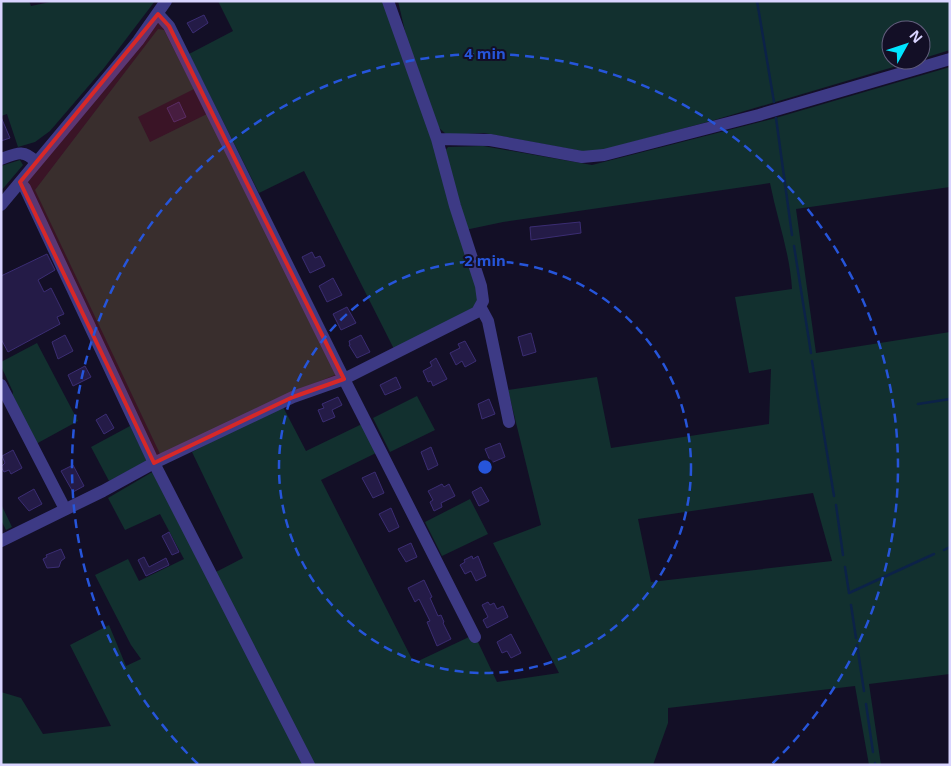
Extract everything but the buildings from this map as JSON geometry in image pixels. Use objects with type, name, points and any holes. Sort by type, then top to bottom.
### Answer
[{"type":"street","points":[[1,206],[138,42],[166,1]]},
{"type":"street","points":[[1,542],[154,463],[293,397],[344,379],[464,320],[481,308],[483,301],[482,286],[455,206],[437,139],[388,1]]},
{"type":"street","points":[[158,14],[169,26],[344,379],[475,637]]},
{"type":"street","points":[[437,139],[490,140],[593,157],[760,115],[950,59]]},
{"type":"street","points":[[1,158],[21,152],[30,156],[36,162]]},
{"type":"street","points":[[20,182],[25,188],[154,463],[309,765]]},
{"type":"street","points":[[481,308],[488,321],[509,422]]},
{"type":"street","points":[[1,385],[65,510]]},
{"type":"highlighted area","points":[[158,14],[169,26],[344,379],[293,397],[154,463],[20,182]]},
{"type":"green space","points":[[1,1],[29,1],[31,6],[55,1],[155,1],[104,68],[50,131],[35,142],[18,147],[7,114],[1,116]]},
{"type":"green space","points":[[218,1],[385,1],[409,68],[480,292],[474,308],[394,349],[304,171],[259,193],[189,54],[233,31]]},
{"type":"green space","points":[[398,1],[950,1],[950,50],[931,56],[931,20],[881,20],[881,70],[883,70],[711,121],[592,153],[484,133],[447,135],[438,127],[408,44]]},
{"type":"green space","points":[[158,29],[164,30],[194,89],[138,117],[150,142],[207,114],[337,374],[284,396],[161,456],[35,190]]},
{"type":"green space","points":[[950,67],[950,187],[796,209],[816,353],[950,332],[950,674],[869,684],[881,765],[869,765],[855,686],[668,708],[668,723],[653,765],[1,765],[1,692],[21,698],[43,734],[111,726],[70,645],[109,625],[126,666],[141,659],[131,645],[95,575],[128,559],[139,581],[184,559],[160,514],[125,530],[108,498],[154,471],[216,572],[243,558],[192,452],[282,405],[306,451],[362,424],[376,453],[321,480],[414,663],[469,637],[477,640],[497,682],[559,673],[493,543],[541,525],[508,390],[597,377],[611,448],[769,424],[771,369],[749,373],[735,297],[792,289],[786,249],[770,183],[503,222],[465,230],[443,153],[448,147],[483,146],[592,165],[772,119]],"holes":[[[813,493],[832,561],[651,582],[638,519]]]},
{"type":"green space","points":[[20,160],[23,165],[1,191],[1,166]]},
{"type":"green space","points":[[37,343],[78,421],[36,444],[12,396],[13,392],[1,362]]},
{"type":"green space","points":[[417,396],[435,430],[390,452],[373,418]]},
{"type":"green space","points":[[130,426],[147,461],[109,481],[91,447]]},
{"type":"green space","points":[[470,499],[488,534],[442,556],[425,522]]},
{"type":"green space","points":[[1,504],[12,527],[6,530],[1,520]]},
{"type":"waterway","points":[[757,1],[774,102]]},
{"type":"waterway","points":[[776,118],[792,235]]},
{"type":"waterway","points":[[794,246],[811,353]]},
{"type":"waterway","points":[[812,361],[834,496]]},
{"type":"waterway","points":[[918,404],[950,399]]},
{"type":"waterway","points":[[836,505],[843,555]]},
{"type":"waterway","points":[[944,550],[950,547]]},
{"type":"waterway","points":[[845,567],[849,593],[934,554]]},
{"type":"waterway","points":[[851,605],[856,638]]},
{"type":"waterway","points":[[857,645],[864,691]]},
{"type":"waterway","points":[[866,704],[873,752]]}]
